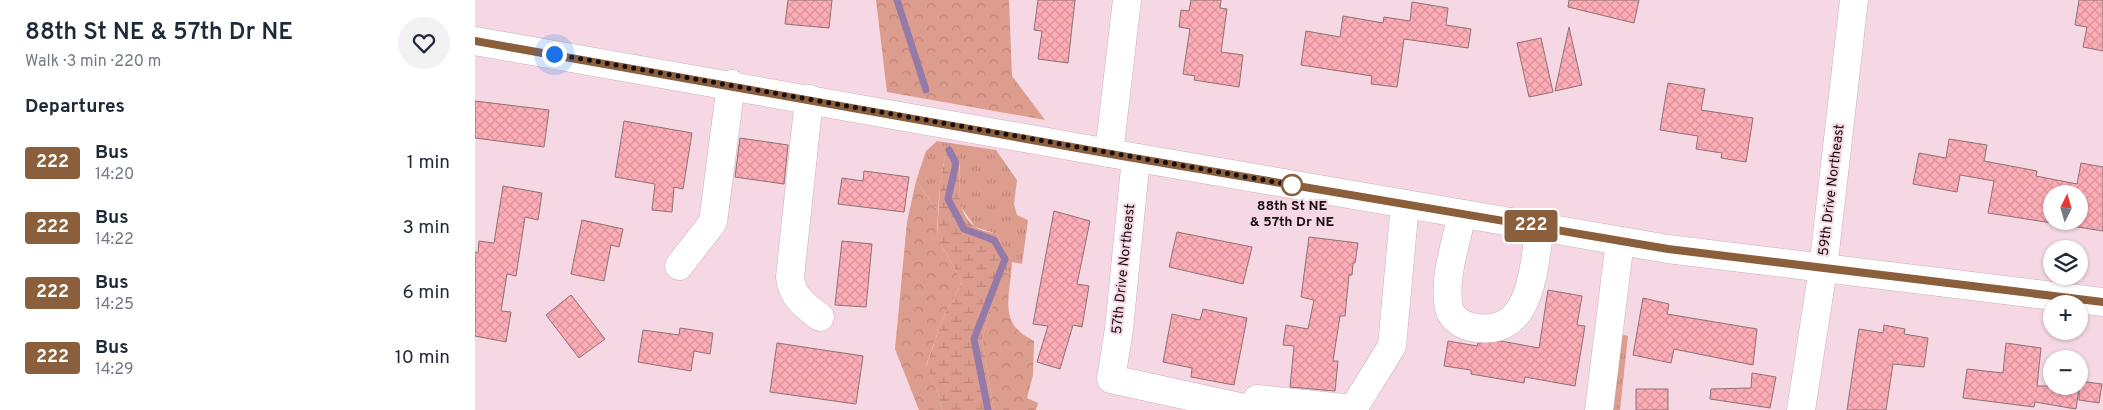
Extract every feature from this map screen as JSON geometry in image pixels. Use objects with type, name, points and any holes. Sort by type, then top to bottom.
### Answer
[{"type":"main road","points":[[1109,153],[1127,0]]},
{"type":"main road","name":"59th Drive Northeast","points":[[1801,410],[1823,269],[1855,0]]},
{"type":"main road","points":[[475,41],[731,84],[1136,158],[1620,241],[1823,269],[2103,302]]},
{"type":"main road","points":[[679,266],[713,222],[731,84]]},
{"type":"main road","points":[[809,99],[790,277],[791,288],[803,305],[820,317]]},
{"type":"main road","name":"57th Drive Northeast","points":[[1136,158],[1119,329],[1111,379],[1248,403],[1353,409],[1392,346],[1405,204]]},
{"type":"main road","points":[[1462,214],[1448,291],[1449,311],[1461,325],[1483,329],[1499,328],[1513,319],[1527,297],[1540,227]]},
{"type":"main road","points":[[1599,410],[1620,241]]},
{"type":"green space","points":[[876,0],[1009,0],[1012,76],[1045,120],[887,92]]},
{"type":"green space","points":[[937,141],[996,150],[1017,180],[1014,204],[1017,215],[1028,220],[1022,264],[1012,262],[1011,275],[1004,270],[1008,259],[997,234],[975,227],[959,204],[960,162],[946,151],[940,184],[938,211],[916,181],[926,151]]},
{"type":"green space","points":[[956,149],[960,170],[959,191],[962,210],[975,227],[997,234],[1008,259],[982,339],[994,410],[942,410],[937,389],[926,367],[942,320],[962,282],[937,237],[940,184],[946,151]]},
{"type":"green space","points":[[916,181],[938,211],[937,237],[962,282],[942,320],[926,366],[937,389],[942,410],[919,410],[895,349],[907,222]]},
{"type":"green space","points":[[1004,270],[1011,275],[1008,306],[1012,322],[1017,329],[1034,341],[1033,375],[1027,398],[1038,403],[1036,410],[994,410],[982,339]]},
{"type":"green space","points":[[1620,334],[1628,336],[1620,410],[1609,410]]},
{"type":"building","points":[[788,0],[832,0],[829,28],[785,24]]},
{"type":"building","points":[[1038,0],[1075,0],[1068,63],[1038,59],[1042,31],[1034,30]]},
{"type":"building","points":[[1191,0],[1221,0],[1220,8],[1227,9],[1221,52],[1243,55],[1239,87],[1194,80],[1195,76],[1183,74],[1190,29],[1179,27],[1181,10],[1189,11]]},
{"type":"building","points":[[1569,0],[1639,0],[1634,23],[1568,7]]},
{"type":"building","points":[[2079,0],[2103,0],[2103,51],[2083,47],[2087,27],[2075,25]]},
{"type":"building","points":[[1412,2],[1448,8],[1446,25],[1471,29],[1468,48],[1404,39],[1397,87],[1371,84],[1372,76],[1301,65],[1306,31],[1340,37],[1343,16],[1383,23],[1384,17],[1410,21]]},
{"type":"building","points":[[1569,27],[1582,85],[1555,91]]},
{"type":"building","points":[[1541,38],[1553,92],[1529,97],[1517,43]]},
{"type":"building","points":[[1668,83],[1705,89],[1701,110],[1753,118],[1746,162],[1721,158],[1722,153],[1696,149],[1698,136],[1660,130]]},
{"type":"building","points":[[475,101],[549,110],[544,147],[475,138]]},
{"type":"building","points":[[624,121],[692,133],[683,189],[674,187],[672,212],[652,210],[655,184],[615,177]]},
{"type":"building","points":[[740,138],[788,145],[784,184],[735,177]]},
{"type":"building","points":[[1949,139],[1987,145],[1984,161],[2037,171],[2036,176],[2077,184],[2081,163],[2103,167],[2103,231],[2088,229],[2088,185],[2043,185],[2043,222],[1988,213],[1994,181],[1960,175],[1957,192],[1913,184],[1919,153],[1946,158]]},
{"type":"building","points":[[864,171],[909,177],[904,212],[838,204],[842,178],[863,181]]},
{"type":"building","points":[[503,186],[542,193],[538,220],[525,217],[516,276],[507,274],[501,311],[511,312],[506,342],[475,336],[475,252],[478,253],[479,241],[494,243]]},
{"type":"building","points":[[1054,211],[1090,221],[1077,284],[1089,286],[1082,327],[1073,325],[1060,369],[1037,362],[1048,326],[1033,324]]},
{"type":"building","points":[[582,220],[623,229],[619,247],[611,245],[604,281],[571,274]]},
{"type":"building","points":[[1177,232],[1252,247],[1243,284],[1169,267]]},
{"type":"building","points":[[1309,237],[1358,243],[1352,275],[1349,275],[1345,316],[1340,316],[1333,361],[1338,361],[1335,391],[1290,387],[1294,346],[1283,345],[1286,325],[1308,329],[1314,300],[1301,297]]},
{"type":"building","points":[[842,241],[872,244],[866,307],[835,305]]},
{"type":"building","points":[[1548,290],[1582,296],[1577,325],[1585,326],[1575,386],[1525,377],[1524,383],[1471,374],[1471,370],[1444,366],[1448,341],[1477,346],[1478,343],[1501,341],[1539,348]]},
{"type":"building","points":[[571,295],[605,339],[579,358],[546,315]]},
{"type":"building","points":[[1643,298],[1669,304],[1667,314],[1757,329],[1753,365],[1674,349],[1671,363],[1633,355]]},
{"type":"building","points":[[1203,309],[1247,318],[1234,385],[1191,377],[1192,368],[1163,362],[1172,314],[1200,320]]},
{"type":"building","points":[[1884,325],[1905,329],[1904,334],[1928,338],[1924,367],[1893,364],[1886,410],[1847,410],[1859,329],[1883,333]]},
{"type":"building","points":[[680,328],[713,333],[710,354],[694,351],[691,371],[638,362],[643,330],[679,335]]},
{"type":"building","points":[[777,343],[863,356],[856,404],[770,392]]},
{"type":"building","points":[[2006,343],[2041,348],[2037,386],[2043,386],[2043,395],[2078,395],[2076,409],[2035,402],[2034,407],[1963,398],[1967,369],[2003,373]]},
{"type":"building","points":[[1752,373],[1776,377],[1770,408],[1710,399],[1711,389],[1751,388]]},
{"type":"building","points":[[2088,382],[2102,384],[2099,403],[2079,400],[2079,395],[2088,395]]},
{"type":"building","points":[[1636,389],[1668,389],[1668,410],[1636,410]]},
{"type":"waterway","points":[[897,0],[926,90]]},
{"type":"waterway","points":[[949,150],[956,163],[948,199],[964,229],[994,240],[1005,259],[974,339],[988,410]]},
{"type":"bus line","name":"222","points":[[475,41],[731,84],[1122,156],[1668,249],[2103,302]]},
{"type":"place","name":"88th St NE & 57th Dr NE","points":[[1292,185]]},
{"type":"route","points":[[554,54],[1292,185]]}]
